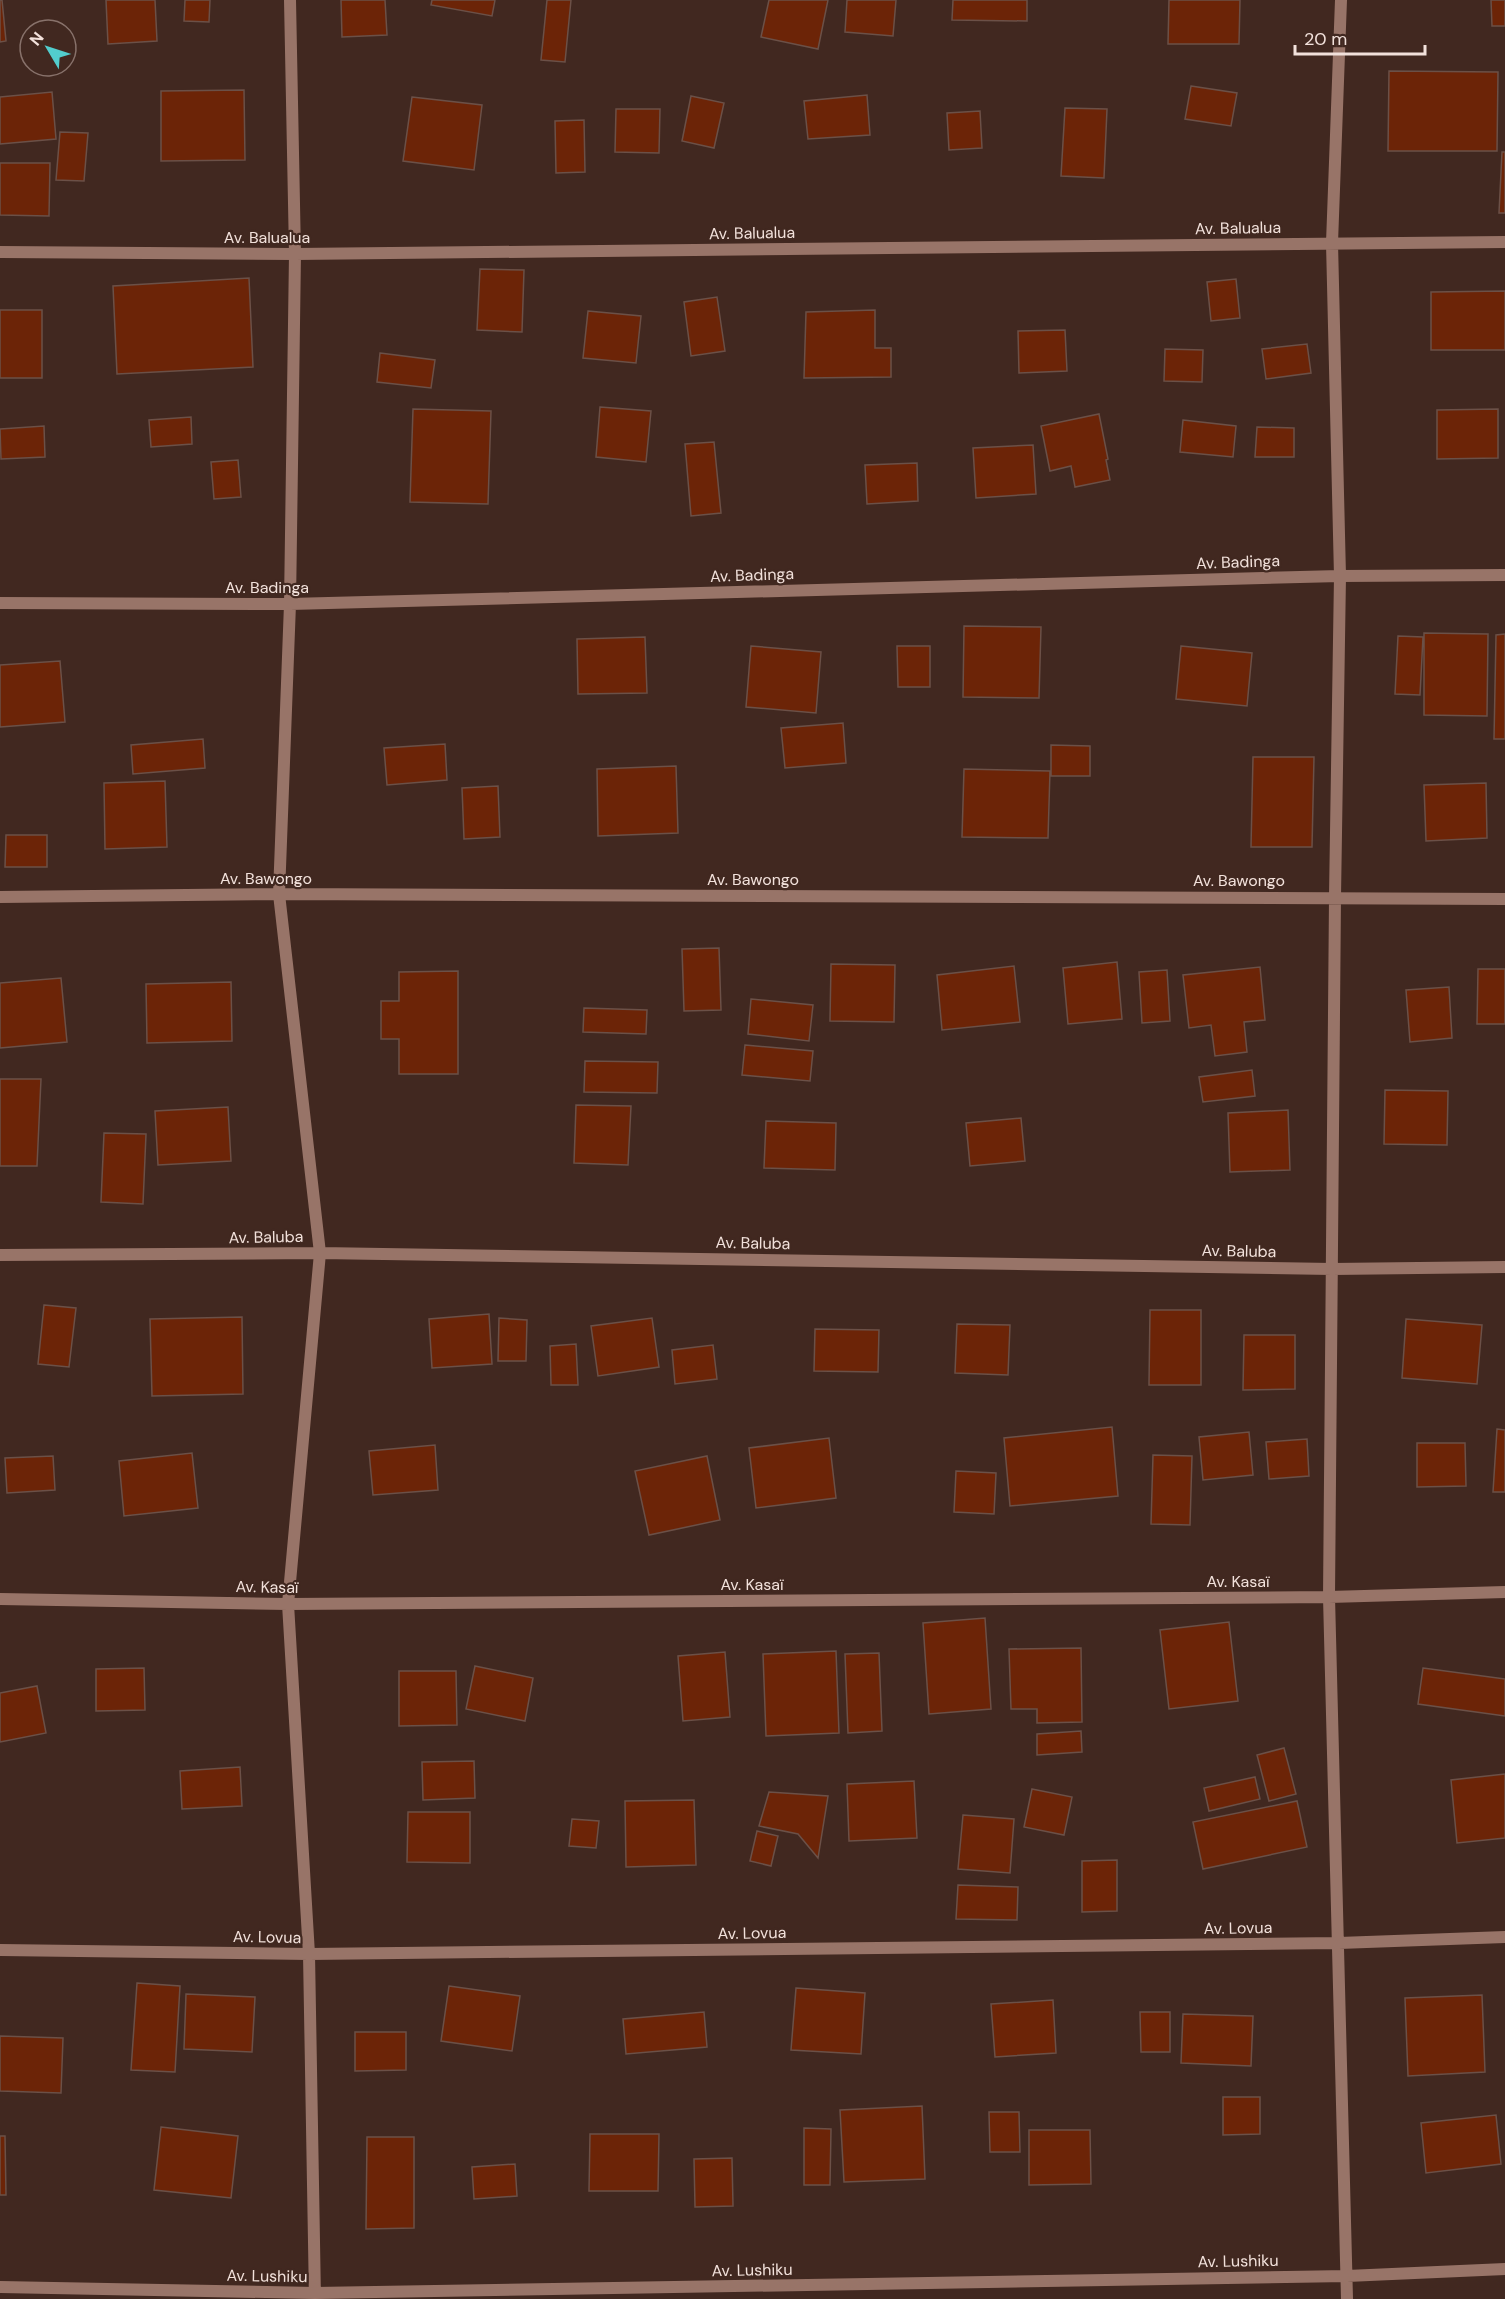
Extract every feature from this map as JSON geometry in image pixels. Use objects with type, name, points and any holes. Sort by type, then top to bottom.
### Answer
[{"type":"street","points":[[290,0],[295,254],[290,604],[279,894],[320,1252],[288,1604],[309,1954],[315,2296]]},
{"type":"street","points":[[1341,0],[1332,243],[1340,576],[1329,1597],[1347,2299]]},
{"type":"street","name":"Av. Balualua","points":[[0,252],[295,254],[1505,242]]},
{"type":"street","name":"Av. Badinga","points":[[0,603],[290,604],[1340,576],[1505,575]]},
{"type":"street","name":"Av. Bawongo","points":[[0,897],[279,894],[1505,899]]},
{"type":"street","name":"Av. Baluba","points":[[0,1256],[320,1252],[1332,1269],[1505,1267]]},
{"type":"street","name":"Av. Kasaï","points":[[0,1599],[288,1604],[1329,1597],[1505,1592]]},
{"type":"street","name":"Av. Lovua","points":[[0,1950],[309,1954],[1339,1943],[1505,1937]]},
{"type":"street","name":"Av. Lushiku","points":[[0,2287],[315,2296],[1347,2276],[1505,2269]]},
{"type":"building","points":[[0,0],[2,0],[6,41],[0,42]]},
{"type":"building","points":[[106,0],[155,0],[157,41],[108,44]]},
{"type":"building","points":[[185,0],[210,0],[209,22],[184,21]]},
{"type":"building","points":[[341,0],[385,0],[387,35],[342,37]]},
{"type":"building","points":[[432,0],[495,0],[492,16],[431,5]]},
{"type":"building","points":[[547,0],[571,0],[565,62],[541,60]]},
{"type":"building","points":[[769,0],[828,0],[818,49],[761,37]]},
{"type":"building","points":[[847,0],[896,0],[893,36],[845,32]]},
{"type":"building","points":[[953,0],[1027,0],[1027,21],[952,20]]},
{"type":"building","points":[[1169,0],[1240,0],[1239,44],[1168,44]]},
{"type":"building","points":[[1491,0],[1505,0],[1505,26],[1492,26]]},
{"type":"building","points":[[1389,71],[1498,72],[1497,151],[1388,151]]},
{"type":"building","points":[[1191,86],[1237,93],[1231,126],[1185,119]]},
{"type":"building","points":[[244,90],[245,160],[161,161],[161,91]]},
{"type":"building","points":[[52,92],[56,139],[0,144],[0,97]]},
{"type":"building","points":[[867,95],[870,135],[808,139],[804,101]]},
{"type":"building","points":[[691,96],[724,103],[714,148],[682,141]]},
{"type":"building","points":[[412,97],[482,105],[474,170],[403,161]]},
{"type":"building","points":[[1065,108],[1107,109],[1104,178],[1061,176]]},
{"type":"building","points":[[616,109],[660,109],[659,153],[615,152]]},
{"type":"building","points":[[980,111],[982,148],[949,150],[947,113]]},
{"type":"building","points":[[584,120],[585,172],[556,173],[555,121]]},
{"type":"building","points":[[60,132],[88,133],[84,181],[56,180]]},
{"type":"building","points":[[1502,152],[1505,152],[1505,213],[1499,213]]},
{"type":"building","points":[[0,163],[50,163],[49,216],[0,215]]},
{"type":"building","points":[[480,269],[524,270],[522,332],[477,330]]},
{"type":"building","points":[[249,278],[253,367],[117,374],[113,286]]},
{"type":"building","points":[[1236,279],[1240,318],[1211,321],[1207,282]]},
{"type":"building","points":[[1505,291],[1505,350],[1431,350],[1431,292]]},
{"type":"building","points":[[717,297],[725,351],[691,356],[684,302]]},
{"type":"building","points":[[0,310],[42,310],[42,378],[0,378]]},
{"type":"building","points":[[875,310],[875,348],[891,348],[891,377],[804,378],[806,312]]},
{"type":"building","points":[[588,311],[641,316],[636,363],[583,358]]},
{"type":"building","points":[[1065,330],[1067,371],[1019,373],[1018,331]]},
{"type":"building","points":[[1307,344],[1311,373],[1266,379],[1262,349]]},
{"type":"building","points":[[1165,349],[1203,350],[1202,382],[1164,381]]},
{"type":"building","points":[[380,353],[435,360],[431,388],[377,382]]},
{"type":"building","points":[[600,407],[651,411],[646,462],[596,457]]},
{"type":"building","points":[[413,409],[491,411],[488,504],[410,502]]},
{"type":"building","points":[[1498,409],[1498,458],[1437,459],[1437,410]]},
{"type":"building","points":[[1099,414],[1110,480],[1075,487],[1071,466],[1050,471],[1041,426]]},
{"type":"building","points":[[191,417],[192,444],[151,447],[149,420]]},
{"type":"building","points":[[1183,420],[1236,426],[1233,457],[1180,452]]},
{"type":"building","points":[[44,426],[45,457],[1,459],[0,429]]},
{"type":"building","points":[[1257,427],[1294,428],[1294,457],[1255,457]]},
{"type":"building","points":[[714,442],[721,513],[691,516],[685,444]]},
{"type":"building","points":[[1033,445],[1036,494],[976,498],[973,448]]},
{"type":"building","points":[[238,460],[241,497],[214,499],[211,462]]},
{"type":"building","points":[[917,463],[918,501],[867,504],[865,465]]},
{"type":"building","points":[[964,626],[1041,627],[1039,698],[963,697]]},
{"type":"building","points":[[1424,633],[1488,634],[1487,716],[1424,715]]},
{"type":"building","points":[[1505,634],[1505,739],[1494,739],[1496,635]]},
{"type":"building","points":[[1398,636],[1423,637],[1420,695],[1395,694]]},
{"type":"building","points":[[645,637],[647,693],[578,694],[577,639]]},
{"type":"building","points":[[751,646],[821,652],[816,713],[746,707]]},
{"type":"building","points":[[897,646],[930,646],[930,687],[898,687]]},
{"type":"building","points":[[1181,646],[1252,653],[1247,706],[1176,699]]},
{"type":"building","points":[[60,661],[65,722],[0,727],[0,665]]},
{"type":"building","points":[[843,723],[846,763],[785,768],[781,728]]},
{"type":"building","points":[[203,739],[205,768],[133,774],[131,745]]},
{"type":"building","points":[[445,744],[447,780],[387,785],[384,748]]},
{"type":"building","points":[[1051,745],[1090,746],[1090,776],[1051,776]]},
{"type":"building","points":[[1253,757],[1314,757],[1312,847],[1251,847]]},
{"type":"building","points":[[676,766],[678,833],[598,836],[597,769]]},
{"type":"building","points":[[964,769],[1050,771],[1048,838],[962,837]]},
{"type":"building","points":[[165,781],[167,847],[105,849],[104,783]]},
{"type":"building","points":[[1486,783],[1487,838],[1426,841],[1424,785]]},
{"type":"building","points":[[498,786],[500,837],[464,839],[462,788]]},
{"type":"building","points":[[6,835],[47,835],[47,867],[5,867]]},
{"type":"building","points":[[719,948],[721,1010],[684,1011],[682,949]]},
{"type":"building","points":[[1117,962],[1122,1019],[1068,1024],[1063,968]]},
{"type":"building","points":[[831,964],[895,965],[894,1022],[830,1021]]},
{"type":"building","points":[[1014,966],[1020,1022],[942,1030],[937,975]]},
{"type":"building","points":[[1260,967],[1265,1020],[1244,1022],[1247,1052],[1215,1056],[1211,1025],[1189,1028],[1183,975]]},
{"type":"building","points":[[1478,969],[1505,969],[1505,1024],[1477,1024]]},
{"type":"building","points":[[1167,970],[1170,1021],[1142,1023],[1139,972]]},
{"type":"building","points":[[458,971],[458,1074],[399,1074],[399,1039],[381,1039],[381,1001],[399,1001],[399,972]]},
{"type":"building","points":[[61,978],[67,1042],[0,1048],[0,983]]},
{"type":"building","points":[[231,982],[232,1041],[147,1043],[146,984]]},
{"type":"building","points":[[1449,987],[1452,1038],[1410,1042],[1406,990]]},
{"type":"building","points":[[751,999],[813,1005],[809,1041],[748,1034]]},
{"type":"building","points":[[584,1008],[647,1010],[646,1034],[583,1032]]},
{"type":"building","points":[[745,1045],[813,1051],[810,1081],[742,1075]]},
{"type":"building","points":[[585,1061],[658,1062],[657,1093],[584,1092]]},
{"type":"building","points":[[1252,1070],[1255,1096],[1203,1102],[1199,1077]]},
{"type":"building","points":[[0,1079],[41,1079],[37,1166],[0,1166]]},
{"type":"building","points":[[1385,1090],[1448,1091],[1447,1145],[1384,1144]]},
{"type":"building","points":[[576,1105],[631,1106],[628,1165],[574,1163]]},
{"type":"building","points":[[228,1107],[231,1161],[158,1165],[155,1111]]},
{"type":"building","points":[[1288,1110],[1290,1170],[1230,1172],[1228,1113]]},
{"type":"building","points":[[1021,1118],[1025,1161],[970,1166],[966,1123]]},
{"type":"building","points":[[766,1121],[836,1123],[835,1170],[764,1168]]},
{"type":"building","points":[[104,1133],[146,1134],[143,1204],[101,1202]]},
{"type":"building","points":[[44,1305],[76,1308],[69,1367],[38,1364]]},
{"type":"building","points":[[1150,1310],[1201,1310],[1201,1385],[1149,1385]]},
{"type":"building","points":[[489,1314],[492,1364],[432,1368],[429,1319]]},
{"type":"building","points":[[242,1317],[243,1394],[152,1396],[150,1319]]},
{"type":"building","points":[[499,1318],[527,1320],[526,1361],[498,1361]]},
{"type":"building","points":[[652,1318],[659,1367],[598,1376],[591,1326]]},
{"type":"building","points":[[1406,1319],[1482,1325],[1477,1384],[1402,1378]]},
{"type":"building","points":[[957,1324],[1010,1325],[1008,1375],[955,1373]]},
{"type":"building","points":[[815,1329],[879,1330],[878,1372],[814,1371]]},
{"type":"building","points":[[1244,1335],[1295,1335],[1295,1389],[1243,1390]]},
{"type":"building","points":[[576,1344],[578,1385],[551,1385],[550,1346]]},
{"type":"building","points":[[713,1345],[717,1379],[675,1384],[672,1350]]},
{"type":"building","points":[[1112,1427],[1118,1496],[1010,1506],[1004,1438]]},
{"type":"building","points":[[1497,1429],[1505,1430],[1505,1492],[1493,1492]]},
{"type":"building","points":[[1249,1432],[1253,1475],[1203,1480],[1199,1437]]},
{"type":"building","points":[[829,1438],[836,1498],[756,1508],[749,1448]]},
{"type":"building","points":[[1307,1439],[1309,1476],[1269,1479],[1266,1442]]},
{"type":"building","points":[[1417,1443],[1465,1443],[1466,1486],[1417,1487]]},
{"type":"building","points":[[435,1445],[438,1490],[373,1495],[369,1451]]},
{"type":"building","points":[[192,1453],[198,1508],[124,1516],[119,1461]]},
{"type":"building","points":[[1153,1455],[1192,1456],[1190,1525],[1151,1524]]},
{"type":"building","points":[[53,1456],[55,1490],[7,1493],[5,1458]]},
{"type":"building","points":[[707,1456],[720,1520],[649,1535],[635,1471]]},
{"type":"building","points":[[956,1471],[996,1473],[994,1514],[954,1512]]},
{"type":"building","points":[[985,1618],[991,1709],[929,1714],[923,1623]]},
{"type":"building","points":[[1229,1622],[1238,1701],[1169,1709],[1160,1630]]},
{"type":"building","points":[[1081,1648],[1082,1722],[1037,1723],[1037,1709],[1011,1709],[1009,1649]]},
{"type":"building","points":[[836,1651],[839,1733],[766,1736],[763,1654]]},
{"type":"building","points":[[725,1652],[730,1717],[683,1721],[678,1656]]},
{"type":"building","points":[[879,1653],[882,1731],[848,1733],[845,1654]]},
{"type":"building","points":[[475,1666],[533,1678],[525,1721],[466,1709]]},
{"type":"building","points":[[144,1668],[145,1710],[96,1711],[96,1669]]},
{"type":"building","points":[[1423,1668],[1505,1679],[1505,1716],[1418,1704]]},
{"type":"building","points":[[399,1671],[456,1671],[457,1725],[399,1726]]},
{"type":"building","points":[[37,1686],[46,1733],[0,1742],[0,1693]]},
{"type":"building","points":[[1081,1731],[1082,1752],[1037,1755],[1037,1734]]},
{"type":"building","points":[[1284,1748],[1296,1794],[1269,1801],[1257,1755]]},
{"type":"building","points":[[474,1761],[475,1798],[423,1800],[422,1762]]},
{"type":"building","points":[[240,1767],[242,1806],[182,1809],[180,1771]]},
{"type":"building","points":[[1505,1774],[1505,1838],[1457,1843],[1451,1780]]},
{"type":"building","points":[[1255,1777],[1260,1799],[1209,1811],[1204,1788]]},
{"type":"building","points":[[914,1781],[917,1838],[849,1841],[847,1784]]},
{"type":"building","points":[[1032,1789],[1072,1797],[1064,1835],[1024,1827]]},
{"type":"building","points":[[769,1792],[828,1796],[818,1858],[798,1834],[759,1826]]},
{"type":"building","points":[[694,1800],[696,1865],[626,1867],[625,1801]]},
{"type":"building","points":[[1297,1801],[1307,1847],[1203,1869],[1193,1822]]},
{"type":"building","points":[[408,1812],[470,1812],[470,1863],[407,1862]]},
{"type":"building","points":[[963,1815],[1014,1819],[1010,1873],[958,1869]]},
{"type":"building","points":[[572,1819],[599,1821],[596,1848],[569,1846]]},
{"type":"building","points":[[757,1831],[778,1836],[771,1866],[750,1861]]},
{"type":"building","points":[[1117,1860],[1117,1911],[1082,1912],[1082,1861]]},
{"type":"building","points":[[958,1885],[1018,1887],[1017,1920],[956,1919]]},
{"type":"building","points":[[137,1983],[180,1986],[175,2072],[131,2070]]},
{"type":"building","points":[[449,1986],[520,1996],[512,2051],[441,2041]]},
{"type":"building","points":[[796,1988],[865,1993],[861,2054],[791,2050]]},
{"type":"building","points":[[186,1994],[255,1997],[252,2052],[184,2049]]},
{"type":"building","points":[[1482,1995],[1485,2072],[1408,2076],[1405,1998]]},
{"type":"building","points":[[1053,2000],[1056,2053],[995,2057],[991,2004]]},
{"type":"building","points":[[704,2012],[707,2047],[626,2054],[623,2019]]},
{"type":"building","points":[[1140,2012],[1170,2012],[1170,2052],[1141,2052]]},
{"type":"building","points":[[1183,2014],[1253,2016],[1251,2066],[1181,2063]]},
{"type":"building","points":[[355,2032],[406,2032],[406,2070],[355,2071]]},
{"type":"building","points":[[0,2036],[63,2038],[61,2093],[0,2091]]},
{"type":"building","points":[[1223,2097],[1260,2097],[1260,2134],[1223,2135]]},
{"type":"building","points":[[922,2106],[925,2179],[844,2182],[840,2110]]},
{"type":"building","points":[[989,2112],[1019,2112],[1020,2152],[990,2152]]},
{"type":"building","points":[[1496,2115],[1501,2164],[1426,2173],[1421,2123]]},
{"type":"building","points":[[161,2127],[238,2136],[231,2198],[154,2190]]},
{"type":"building","points":[[804,2128],[831,2129],[830,2185],[804,2185]]},
{"type":"building","points":[[1029,2130],[1090,2130],[1091,2184],[1029,2185]]},
{"type":"building","points":[[590,2134],[659,2134],[658,2191],[589,2191]]},
{"type":"building","points":[[0,2136],[5,2136],[6,2195],[0,2195]]},
{"type":"building","points":[[367,2137],[414,2137],[414,2228],[366,2229]]},
{"type":"building","points":[[732,2158],[733,2206],[695,2207],[694,2159]]},
{"type":"building","points":[[515,2164],[517,2196],[474,2199],[472,2167]]}]
